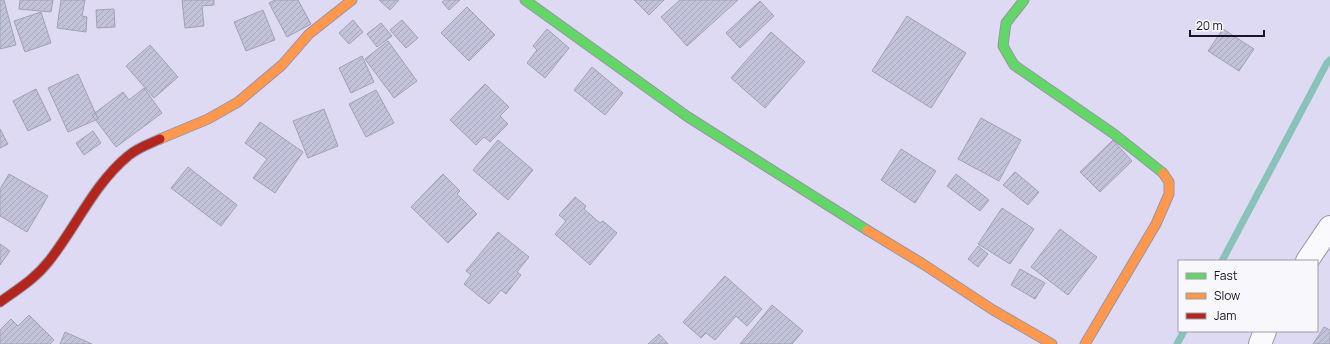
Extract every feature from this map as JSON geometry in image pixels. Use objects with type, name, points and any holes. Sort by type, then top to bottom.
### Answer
[{"type":"street","points":[[0,302],[32,279],[48,261],[94,195],[110,174],[128,156],[145,145],[208,119],[238,102],[282,65],[309,34],[352,0]]},
{"type":"street","points":[[1024,0],[1006,23],[1003,46],[1014,65],[1114,134],[1161,171],[1169,182],[1169,194],[1156,224],[1085,344]]},
{"type":"street","points":[[537,3],[688,117],[844,216],[923,264],[993,310],[1052,344]]},
{"type":"street","points":[[1312,253],[1330,227]]},
{"type":"street","points":[[1260,344],[1265,332]]},
{"type":"building","points":[[0,0],[4,0],[16,45],[0,49]]},
{"type":"building","points":[[20,0],[53,0],[51,12],[19,9]]},
{"type":"building","points":[[61,0],[85,0],[82,16],[87,17],[86,32],[57,28]]},
{"type":"building","points":[[182,0],[214,0],[214,5],[202,6],[204,26],[185,28]]},
{"type":"building","points":[[275,0],[298,0],[311,24],[287,37],[269,3]]},
{"type":"building","points":[[379,0],[399,0],[390,10]]},
{"type":"building","points":[[445,0],[460,0],[449,10],[442,2]]},
{"type":"building","points":[[634,0],[664,0],[649,15]]},
{"type":"building","points":[[680,0],[738,0],[687,46],[661,17]]},
{"type":"building","points":[[760,1],[774,16],[740,48],[726,33]]},
{"type":"building","points":[[467,7],[495,35],[469,61],[441,33]]},
{"type":"building","points":[[114,9],[115,27],[97,28],[96,10]]},
{"type":"building","points":[[263,10],[275,40],[246,51],[234,22]]},
{"type":"building","points":[[41,12],[51,43],[25,52],[14,21]]},
{"type":"building","points":[[907,16],[966,53],[931,108],[872,71]]},
{"type":"building","points":[[353,20],[363,32],[349,44],[339,33]]},
{"type":"building","points":[[402,20],[418,38],[406,48],[390,30]]},
{"type":"building","points":[[381,23],[392,36],[377,47],[367,34]]},
{"type":"building","points":[[547,29],[569,48],[545,78],[527,63],[537,50],[533,46]]},
{"type":"building","points":[[1223,29],[1254,49],[1239,71],[1208,51]]},
{"type":"building","points":[[771,32],[805,62],[765,108],[731,78]]},
{"type":"building","points":[[388,41],[417,81],[394,98],[365,59]]},
{"type":"building","points":[[150,45],[178,77],[154,98],[126,66]]},
{"type":"building","points":[[362,56],[374,82],[351,93],[339,68]]},
{"type":"building","points":[[592,67],[623,93],[605,115],[574,90]]},
{"type":"building","points":[[78,74],[98,119],[68,132],[48,88]]},
{"type":"building","points":[[485,84],[509,107],[500,116],[508,124],[490,142],[484,137],[476,145],[450,120]]},
{"type":"building","points":[[144,88],[162,113],[116,147],[92,115],[123,92],[129,100]]},
{"type":"building","points":[[36,89],[51,120],[28,131],[13,101]]},
{"type":"building","points":[[376,90],[394,123],[366,137],[349,104]]},
{"type":"building","points":[[324,109],[338,146],[308,158],[293,121]]},
{"type":"building","points":[[981,118],[1021,140],[999,181],[958,159]]},
{"type":"building","points":[[260,122],[303,152],[275,193],[253,178],[267,159],[245,143]]},
{"type":"building","points":[[0,129],[8,144],[0,148]]},
{"type":"building","points":[[93,131],[101,143],[84,155],[76,143]]},
{"type":"building","points":[[498,140],[533,170],[508,200],[473,170]]},
{"type":"building","points":[[1113,140],[1132,161],[1100,192],[1080,172]]},
{"type":"building","points":[[901,149],[936,171],[915,203],[881,180]]},
{"type":"building","points":[[188,167],[237,205],[221,226],[171,188]]},
{"type":"building","points":[[1015,172],[1039,192],[1028,205],[1003,185]]},
{"type":"building","points":[[9,174],[48,196],[27,232],[0,216],[0,189]]},
{"type":"building","points":[[443,174],[460,191],[457,194],[477,214],[448,243],[411,207]]},
{"type":"building","points":[[956,174],[989,200],[980,211],[947,186]]},
{"type":"building","points":[[575,197],[586,206],[584,209],[600,223],[603,221],[617,233],[590,265],[555,234],[566,221],[559,215]]},
{"type":"building","points":[[1002,208],[1034,229],[1010,264],[978,244]]},
{"type":"building","points":[[1060,229],[1097,257],[1068,295],[1031,267]]},
{"type":"building","points":[[498,232],[529,257],[517,272],[521,275],[506,294],[501,290],[489,304],[464,284],[471,275],[466,271]]},
{"type":"building","points":[[0,244],[10,251],[0,265]]},
{"type":"building","points":[[978,246],[988,254],[978,267],[968,259]]},
{"type":"building","points":[[1020,269],[1045,283],[1035,299],[1011,285]]},
{"type":"building","points":[[725,276],[762,309],[747,326],[736,316],[715,340],[706,333],[701,338],[683,322]]},
{"type":"building","points":[[772,305],[803,331],[792,344],[740,344]]},
{"type":"building","points":[[29,315],[54,340],[50,344],[0,344],[0,330],[11,319],[18,326]]},
{"type":"building","points":[[1324,327],[1330,330],[1330,344],[1313,344]]},
{"type":"building","points":[[65,332],[92,344],[60,344]]},
{"type":"building","points":[[659,334],[668,344],[648,344]]},
{"type":"waterway","points":[[1223,260],[1327,63],[1330,60]]},
{"type":"waterway","points":[[1177,344],[1183,332]]},
{"type":"traffic: fast","points":[[525,0],[688,117],[867,230]]},
{"type":"traffic: fast","points":[[1024,0],[1006,23],[1003,46],[1014,65],[1114,134],[1163,173]]},
{"type":"traffic: slow","points":[[160,139],[208,119],[238,102],[282,65],[309,34],[352,0]]},
{"type":"traffic: slow","points":[[1085,344],[1156,224],[1169,194],[1169,182],[1163,173]]},
{"type":"traffic: slow","points":[[867,230],[923,264],[993,310],[1052,344]]},
{"type":"traffic: jam","points":[[0,302],[26,283],[44,267],[59,248],[105,179],[116,167],[135,151],[160,139]]}]
